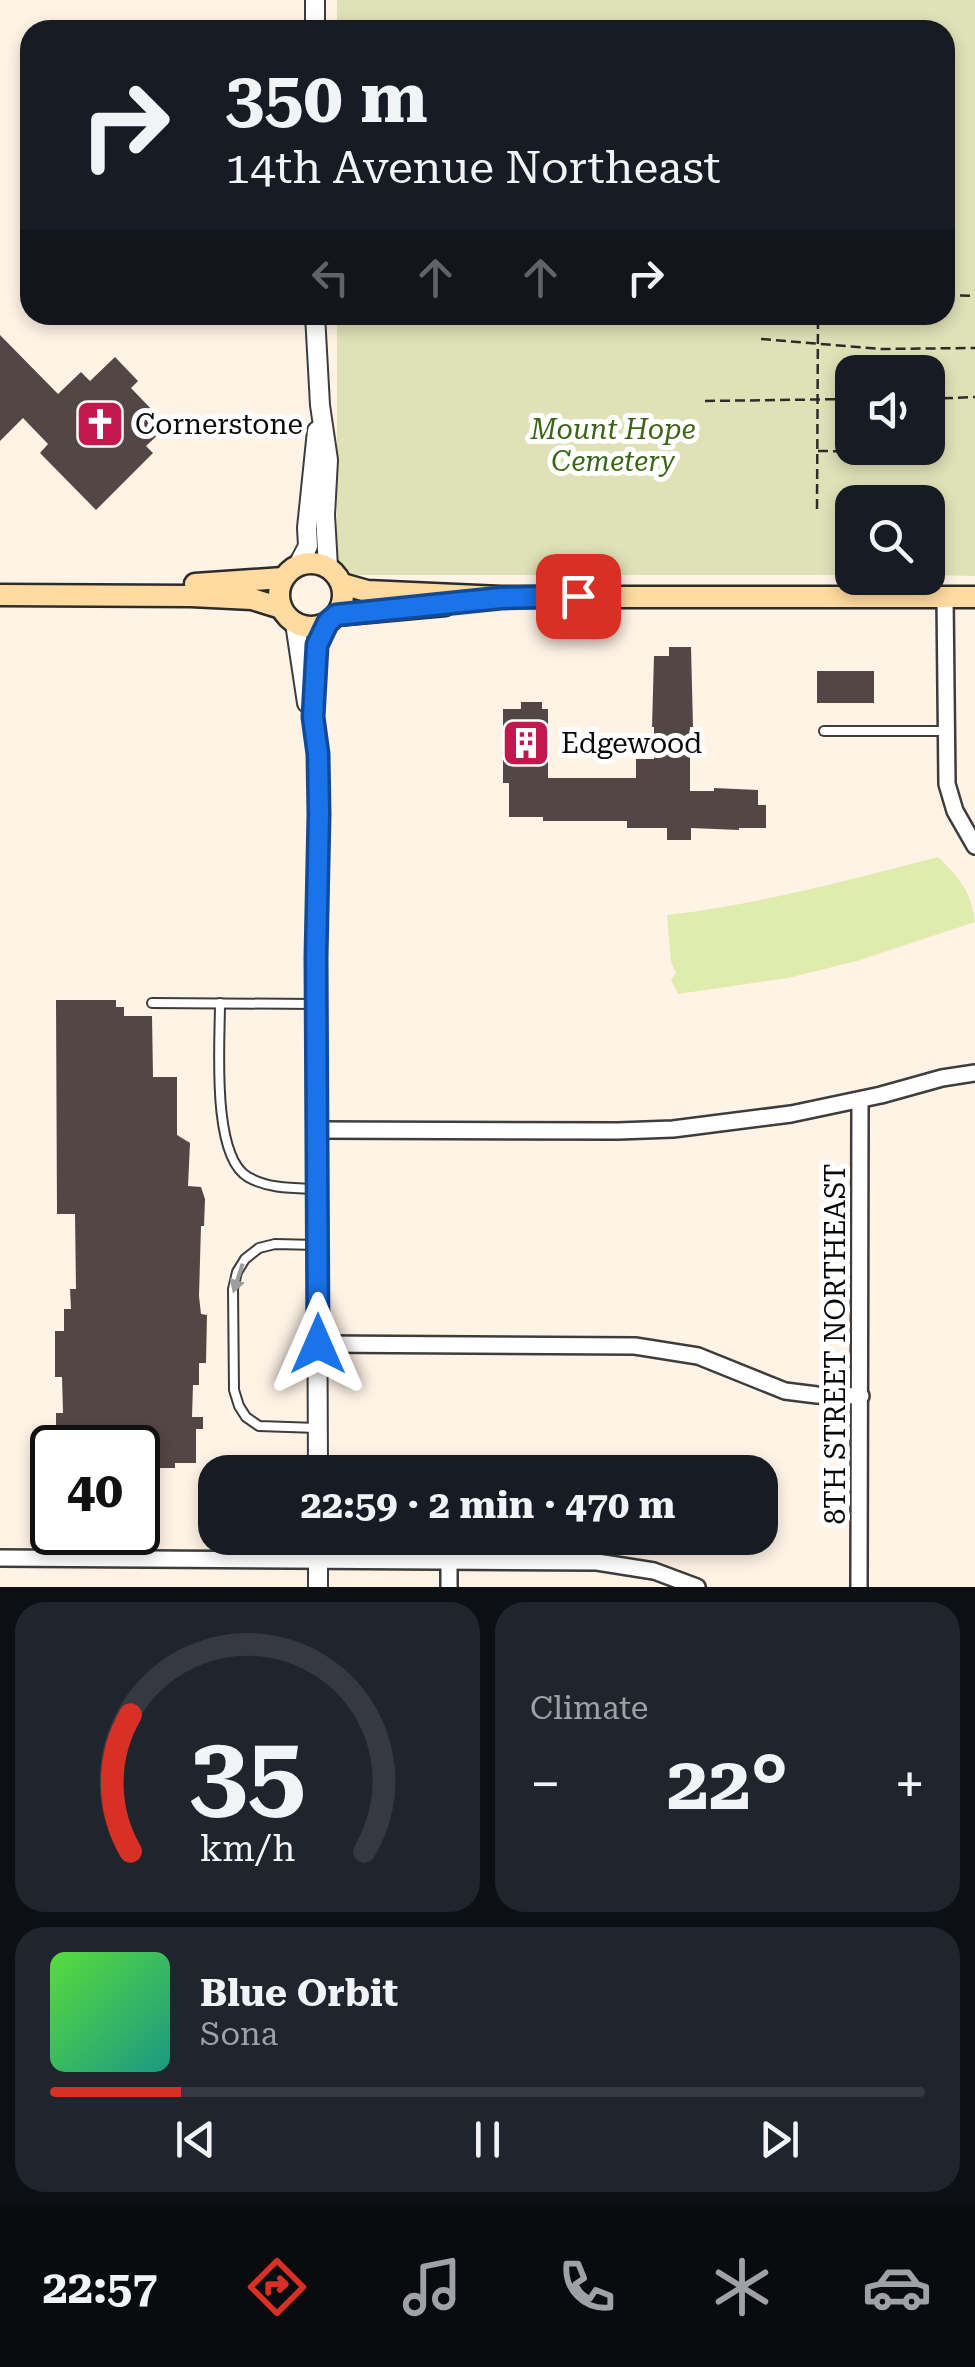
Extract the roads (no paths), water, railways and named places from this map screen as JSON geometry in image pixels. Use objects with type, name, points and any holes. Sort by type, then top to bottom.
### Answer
[{"type":"main road","points":[[87,595],[290,571],[319,563],[367,591],[501,598],[975,598]]},
{"type":"main road","points":[[288,616],[278,598],[290,571]]},
{"type":"main road","points":[[332,619],[342,606],[335,575]]},
{"type":"main road","points":[[0,595],[252,599],[312,627],[332,619],[501,598]]},
{"type":"street","points":[[316,325],[328,460],[324,515],[335,575]]},
{"type":"street","points":[[290,571],[308,546],[320,405]]},
{"type":"street","points":[[946,597],[946,768],[950,798],[975,846]]},
{"type":"street","points":[[288,616],[306,703],[313,717]]},
{"type":"street","points":[[318,1455],[318,754],[313,717],[317,645],[332,619]]},
{"type":"street","points":[[318,1130],[674,1129],[753,1120],[975,1073]]},
{"type":"street","name":"8TH STREET NORTHEAST","points":[[859,1587],[860,1100]]},
{"type":"street","points":[[318,1344],[649,1348],[698,1356],[785,1391],[861,1396]]},
{"type":"street","points":[[318,1555],[318,1586]]},
{"type":"street","points":[[0,1558],[598,1562],[697,1587]]},
{"type":"street","points":[[449,1561],[449,1587]]},
{"type":"lane","points":[[824,731],[946,731]]},
{"type":"lane","points":[[152,1003],[316,1004]]},
{"type":"lane","points":[[220,1003],[220,1105],[228,1150],[244,1176],[270,1186],[318,1189]]},
{"type":"lane","points":[[318,1245],[275,1244],[260,1248],[245,1259],[232,1290],[234,1390],[239,1406],[259,1426],[318,1428]]},
{"type":"place","name":"Cornerstone","points":[[100,424]]},
{"type":"place","name":"Edgewood","points":[[526,743]]},
{"type":"park label","name":"Mount Hope Cemetery","points":[[613,445]]}]
